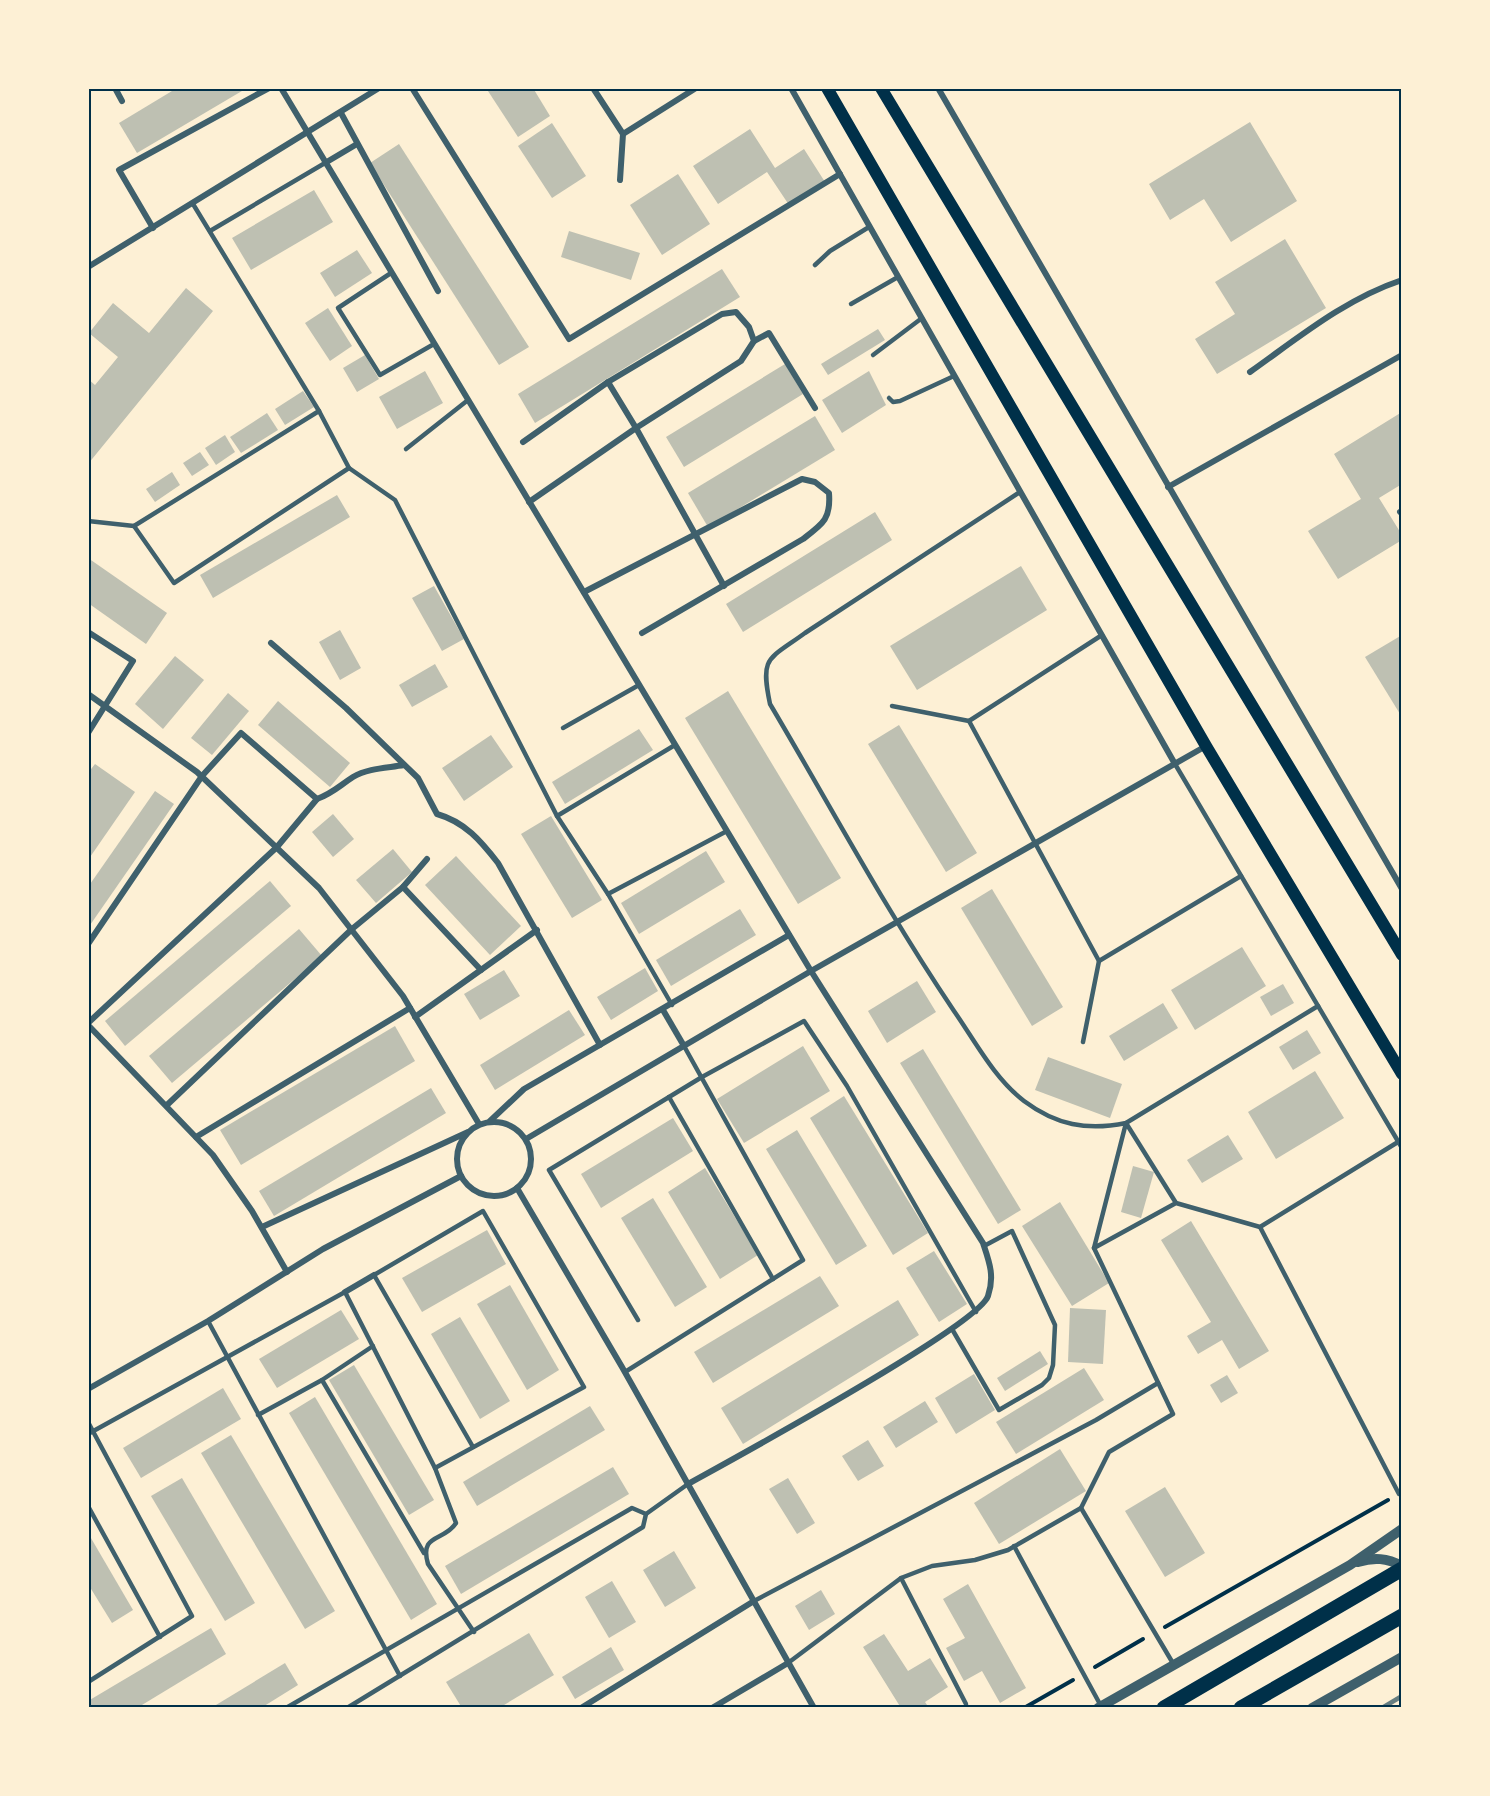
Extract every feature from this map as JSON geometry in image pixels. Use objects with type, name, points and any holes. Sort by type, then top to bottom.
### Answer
[{"type":"main road","points":[[827,88],[1206,746],[1401,1074]]},
{"type":"main road","points":[[881,88],[1401,955]]},
{"type":"main road","points":[[1164,1707],[1401,1567]]},
{"type":"main road","points":[[1241,1707],[1401,1616]]},
{"type":"street","points":[[115,88],[122,101]]},
{"type":"street","points":[[153,228],[119,170],[269,88]]},
{"type":"street","points":[[281,88],[789,934],[984,1246],[992,1267],[988,1297],[976,1312],[920,1351],[687,1484]]},
{"type":"street","points":[[88,267],[308,134],[379,88]]},
{"type":"street","points":[[412,88],[570,339],[840,174]]},
{"type":"street","points":[[593,88],[622,134],[620,180]]},
{"type":"street","points":[[622,134],[696,88]]},
{"type":"street","points":[[791,88],[1175,764]]},
{"type":"street","points":[[938,88],[1401,889]]},
{"type":"street","points":[[340,113],[438,291]]},
{"type":"street","points":[[325,163],[357,144]]},
{"type":"street","points":[[1250,372],[1326,318],[1376,288],[1401,280]]},
{"type":"street","points":[[523,442],[608,382],[722,314],[736,312],[749,327],[754,341]]},
{"type":"street","points":[[529,502],[636,428],[741,361],[754,341],[769,333],[815,408]]},
{"type":"street","points":[[1168,487],[1401,355]]},
{"type":"street","points":[[608,382],[724,586]]},
{"type":"street","points":[[584,592],[802,478],[815,482],[830,493],[831,509],[823,524],[724,586],[642,633]]},
{"type":"street","points":[[88,632],[133,661],[88,733]]},
{"type":"street","points":[[271,643],[346,708],[418,778],[437,814],[452,818],[477,837],[498,863],[600,1045]]},
{"type":"street","points":[[88,694],[202,776],[319,888],[410,1008],[479,1124]]},
{"type":"street","points":[[88,944],[202,776],[241,733],[317,799]]},
{"type":"street","points":[[526,1139],[811,970],[1206,746]]},
{"type":"street","points":[[287,1272],[262,1227],[213,1155],[88,1024],[277,848],[317,799],[334,793],[353,777],[368,770],[405,765]]},
{"type":"street","points":[[166,1105],[352,929],[404,886],[427,859]]},
{"type":"street","points":[[404,886],[481,970]]},
{"type":"street","points":[[415,1017],[537,930]]},
{"type":"street","points":[[490,1121],[524,1089],[672,1005],[789,934]]},
{"type":"street","points":[[196,1137],[410,1008]]},
{"type":"street","points":[[663,1010],[684,1046]]},
{"type":"street","points":[[262,1227],[469,1131],[479,1124],[490,1121],[511,1125],[526,1139],[530,1149],[530,1171],[517,1188],[502,1195],[486,1195],[467,1185],[461,1176],[458,1152],[469,1131]]},
{"type":"street","points":[[88,1389],[208,1321],[323,1250],[461,1176]]},
{"type":"street","points":[[517,1188],[625,1372],[814,1707]]},
{"type":"street","points":[[345,1292],[374,1275]]},
{"type":"street","points":[[1100,1707],[1350,1565],[1401,1529]]},
{"type":"street","points":[[1350,1565],[1369,1558],[1390,1560],[1401,1567]]},
{"type":"street","points":[[581,1707],[753,1601]]},
{"type":"street","points":[[1312,1707],[1401,1657]]},
{"type":"street","points":[[712,1707],[788,1663]]},
{"type":"lane","points":[[210,231],[325,163]]},
{"type":"lane","points":[[193,204],[319,411],[349,468],[395,500],[557,816],[608,894],[672,1005]]},
{"type":"lane","points":[[815,265],[830,251],[869,227]]},
{"type":"lane","points":[[391,273],[338,308],[380,375],[434,344]]},
{"type":"lane","points":[[851,304],[898,277]]},
{"type":"lane","points":[[873,355],[922,318]]},
{"type":"lane","points":[[889,398],[893,402],[900,401],[954,376]]},
{"type":"lane","points":[[406,449],[468,400]]},
{"type":"lane","points":[[88,520],[134,526],[319,411]]},
{"type":"lane","points":[[134,526],[174,583],[349,468]]},
{"type":"lane","points":[[1020,492],[771,657],[764,673],[770,704],[896,922],[991,1066],[1023,1100],[1060,1122],[1100,1129],[1126,1123],[1318,1006]]},
{"type":"lane","points":[[892,706],[969,721],[1102,635]]},
{"type":"lane","points":[[563,728],[639,685]]},
{"type":"lane","points":[[969,721],[1099,961],[1083,1042]]},
{"type":"lane","points":[[557,816],[675,745]]},
{"type":"lane","points":[[1175,764],[1401,1148]]},
{"type":"lane","points":[[608,894],[727,831]]},
{"type":"lane","points":[[1099,961],[1241,876]]},
{"type":"lane","points":[[638,1320],[549,1170],[702,1077],[804,1021],[847,1086],[976,1312]]},
{"type":"lane","points":[[625,1372],[803,1260],[684,1046]]},
{"type":"lane","points":[[669,1097],[773,1279]]},
{"type":"lane","points":[[1126,1123],[1176,1203],[1260,1227],[1399,1494]]},
{"type":"lane","points":[[788,1663],[901,1578],[932,1566],[975,1560],[1014,1546],[1081,1508],[1109,1452],[1173,1414],[1094,1248],[1126,1123]]},
{"type":"lane","points":[[1260,1227],[1398,1142]]},
{"type":"lane","points":[[1094,1248],[1176,1203]]},
{"type":"lane","points":[[435,1468],[584,1387],[483,1211],[374,1275],[473,1447]]},
{"type":"lane","points":[[952,1329],[999,1410],[1042,1385],[1048,1378],[1053,1365],[1055,1325],[1012,1232],[984,1246]]},
{"type":"lane","points":[[91,1433],[345,1292],[435,1468],[456,1516],[453,1527],[432,1539],[424,1553]]},
{"type":"lane","points":[[208,1321],[400,1676]]},
{"type":"lane","points":[[258,1414],[322,1380],[373,1346]]},
{"type":"lane","points":[[322,1380],[424,1553],[428,1564],[474,1632]]},
{"type":"lane","points":[[753,1601],[1085,1426],[1158,1383]]},
{"type":"lane","points":[[88,1422],[91,1433],[192,1617],[88,1682]]},
{"type":"lane","points":[[347,1707],[474,1632],[643,1527],[646,1514],[687,1484]]},
{"type":"lane","points":[[88,1506],[160,1637]]},
{"type":"lane","points":[[286,1707],[632,1508],[646,1514]]},
{"type":"lane","points":[[1081,1508],[1174,1665]]},
{"type":"lane","points":[[1014,1546],[1100,1707]]},
{"type":"lane","points":[[901,1578],[966,1704]]},
{"type":"path","points":[[1024,1707],[1399,1494]]},
{"type":"building","points":[[177,88],[247,88],[137,153],[119,123]]},
{"type":"building","points":[[486,88],[533,88],[550,116],[518,137]]},
{"type":"building","points":[[1250,122],[1297,201],[1231,242],[1204,199],[1170,220],[1149,184]]},
{"type":"building","points":[[552,123],[586,176],[552,198],[518,146]]},
{"type":"building","points":[[750,129],[775,168],[804,149],[825,182],[789,205],[767,172],[718,204],[693,166]]},
{"type":"building","points":[[399,144],[529,347],[499,365],[370,163]]},
{"type":"building","points":[[678,174],[710,224],[662,255],[630,205]]},
{"type":"building","points":[[314,190],[333,222],[251,270],[232,238]]},
{"type":"building","points":[[569,231],[640,253],[631,280],[561,257]]},
{"type":"building","points":[[1285,239],[1326,308],[1217,374],[1195,339],[1235,314],[1215,282]]},
{"type":"building","points":[[357,250],[372,273],[335,297],[320,273]]},
{"type":"building","points":[[722,269],[740,297],[535,423],[518,394]]},
{"type":"building","points":[[186,288],[213,311],[88,464],[88,379],[95,385],[118,357],[89,333],[113,303],[149,333]]},
{"type":"building","points":[[328,308],[352,346],[330,361],[305,323]]},
{"type":"building","points":[[878,329],[885,340],[828,375],[821,364]]},
{"type":"building","points":[[365,355],[379,379],[357,392],[343,368]]},
{"type":"building","points":[[785,364],[803,394],[684,467],[666,437]]},
{"type":"building","points":[[425,371],[443,403],[397,429],[379,397]]},
{"type":"building","points":[[869,371],[886,405],[842,433],[822,400]]},
{"type":"building","points":[[303,391],[314,407],[285,425],[275,409]]},
{"type":"building","points":[[1402,412],[1402,484],[1379,498],[1402,535],[1402,540],[1338,579],[1308,531],[1361,499],[1334,454]]},
{"type":"building","points":[[267,413],[278,430],[241,453],[230,437]]},
{"type":"building","points":[[815,416],[835,450],[708,527],[688,493]]},
{"type":"building","points":[[225,435],[235,452],[216,465],[205,448]]},
{"type":"building","points":[[200,452],[209,465],[192,476],[183,463]]},
{"type":"building","points":[[172,472],[180,485],[155,502],[146,489]]},
{"type":"building","points":[[337,495],[350,517],[213,598],[200,575]]},
{"type":"building","points":[[875,512],[892,540],[743,632],[726,604]]},
{"type":"building","points":[[88,558],[167,613],[146,644],[88,603]]},
{"type":"building","points":[[1021,566],[1047,610],[917,690],[890,646]]},
{"type":"building","points":[[434,586],[464,639],[442,651],[412,598]]},
{"type":"building","points":[[340,630],[361,668],[340,680],[319,642]]},
{"type":"building","points":[[1402,635],[1402,713],[1400,714],[1365,657]]},
{"type":"building","points":[[175,656],[204,680],[163,729],[135,704]]},
{"type":"building","points":[[435,664],[448,687],[412,707],[399,685]]},
{"type":"building","points":[[728,691],[841,878],[798,904],[685,718]]},
{"type":"building","points":[[228,693],[249,711],[212,755],[191,738]]},
{"type":"building","points":[[278,701],[350,763],[330,787],[258,725]]},
{"type":"building","points":[[899,725],[977,853],[946,872],[868,744]]},
{"type":"building","points":[[639,729],[653,750],[565,804],[552,782]]},
{"type":"building","points":[[491,735],[513,767],[464,801],[442,768]]},
{"type":"building","points":[[95,764],[135,792],[88,860],[88,773]]},
{"type":"building","points":[[155,791],[174,804],[88,928],[88,887]]},
{"type":"building","points":[[333,814],[354,839],[333,857],[312,832]]},
{"type":"building","points":[[551,816],[602,900],[572,918],[521,834]]},
{"type":"building","points":[[393,849],[412,872],[376,903],[356,880]]},
{"type":"building","points":[[706,851],[725,882],[639,934],[621,903]]},
{"type":"building","points":[[456,856],[521,926],[490,955],[425,885]]},
{"type":"building","points":[[270,881],[291,906],[125,1046],[105,1021]]},
{"type":"building","points":[[992,889],[1063,1007],[1032,1026],[961,908]]},
{"type":"building","points":[[740,909],[756,935],[671,986],[656,960]]},
{"type":"building","points":[[299,929],[322,956],[172,1083],[149,1056]]},
{"type":"building","points":[[1242,947],[1266,986],[1195,1030],[1171,990]]},
{"type":"building","points":[[645,968],[658,991],[611,1020],[597,997]]},
{"type":"building","points":[[504,970],[520,996],[480,1020],[464,994]]},
{"type":"building","points":[[917,981],[936,1012],[887,1043],[868,1011]]},
{"type":"building","points":[[1283,984],[1294,1003],[1271,1016],[1260,997]]},
{"type":"building","points":[[1163,1003],[1178,1028],[1124,1061],[1109,1036]]},
{"type":"building","points":[[569,1010],[585,1035],[495,1090],[480,1065]]},
{"type":"building","points":[[395,1026],[415,1061],[241,1165],[220,1130]]},
{"type":"building","points":[[1307,1030],[1321,1053],[1293,1070],[1279,1047]]},
{"type":"building","points":[[803,1046],[830,1091],[744,1143],[717,1099]]},
{"type":"building","points":[[923,1049],[1021,1210],[998,1224],[900,1063]]},
{"type":"building","points":[[1048,1057],[1122,1084],[1110,1118],[1035,1090]]},
{"type":"building","points":[[1315,1071],[1344,1118],[1276,1159],[1248,1112]]},
{"type":"building","points":[[431,1088],[446,1113],[274,1216],[259,1191]]},
{"type":"building","points":[[844,1096],[928,1233],[893,1255],[810,1118]]},
{"type":"building","points":[[673,1118],[693,1151],[601,1208],[581,1174]]},
{"type":"building","points":[[797,1130],[867,1246],[836,1265],[766,1149]]},
{"type":"building","points":[[1228,1135],[1243,1159],[1202,1183],[1187,1160]]},
{"type":"building","points":[[1133,1166],[1154,1172],[1141,1218],[1121,1212]]},
{"type":"building","points":[[705,1168],[758,1255],[720,1279],[668,1192]]},
{"type":"building","points":[[653,1198],[707,1287],[675,1307],[621,1218]]},
{"type":"building","points":[[1060,1202],[1109,1283],[1072,1306],[1022,1226]]},
{"type":"building","points":[[1191,1221],[1269,1351],[1239,1369],[1222,1340],[1198,1354],[1187,1336],[1211,1322],[1161,1240]]},
{"type":"building","points":[[487,1230],[506,1264],[422,1312],[402,1278]]},
{"type":"building","points":[[934,1251],[967,1304],[939,1322],[906,1268]]},
{"type":"building","points":[[820,1276],[839,1306],[713,1383],[694,1352]]},
{"type":"building","points":[[510,1285],[559,1370],[527,1390],[477,1304]]},
{"type":"building","points":[[898,1300],[919,1335],[743,1444],[721,1408]]},
{"type":"building","points":[[1070,1308],[1106,1310],[1103,1364],[1068,1362]]},
{"type":"building","points":[[341,1310],[359,1339],[277,1388],[259,1359]]},
{"type":"building","points":[[460,1317],[510,1401],[480,1419],[431,1334]]},
{"type":"building","points":[[1040,1351],[1048,1364],[1005,1391],[997,1378]]},
{"type":"building","points":[[354,1365],[434,1500],[409,1515],[329,1380]]},
{"type":"building","points":[[1084,1368],[1104,1400],[1016,1454],[996,1422]]},
{"type":"building","points":[[974,1374],[995,1410],[956,1434],[935,1398]]},
{"type":"building","points":[[1227,1375],[1238,1393],[1221,1403],[1210,1385]]},
{"type":"building","points":[[223,1388],[241,1419],[141,1478],[123,1448]]},
{"type":"building","points":[[315,1397],[437,1604],[411,1620],[289,1413]]},
{"type":"building","points":[[925,1401],[938,1422],[896,1448],[883,1427]]},
{"type":"building","points":[[590,1406],[605,1430],[477,1506],[463,1482]]},
{"type":"building","points":[[231,1435],[335,1611],[305,1629],[201,1453]]},
{"type":"building","points":[[868,1440],[884,1466],[858,1481],[842,1456]]},
{"type":"building","points":[[1060,1449],[1086,1491],[999,1544],[974,1503]]},
{"type":"building","points":[[613,1467],[629,1494],[461,1594],[445,1566]]},
{"type":"building","points":[[182,1478],[255,1603],[225,1621],[151,1496]]},
{"type":"building","points":[[788,1478],[815,1523],[797,1534],[769,1489]]},
{"type":"building","points":[[1165,1487],[1205,1553],[1165,1577],[1125,1511]]},
{"type":"building","points":[[88,1533],[133,1610],[112,1623],[88,1584]]},
{"type":"building","points":[[674,1551],[696,1588],[665,1607],[643,1570]]},
{"type":"building","points":[[612,1581],[636,1622],[609,1638],[585,1597]]},
{"type":"building","points":[[968,1584],[1026,1688],[1000,1703],[982,1671],[964,1681],[946,1648],[965,1638],[943,1599]]},
{"type":"building","points":[[821,1590],[835,1614],[809,1630],[795,1606]]},
{"type":"building","points":[[211,1628],[226,1654],[137,1708],[88,1708],[88,1701]]},
{"type":"building","points":[[529,1633],[554,1675],[499,1708],[462,1708],[446,1682]]},
{"type":"building","points":[[884,1634],[908,1671],[930,1658],[948,1687],[925,1702],[929,1708],[901,1708],[863,1647]]},
{"type":"building","points":[[611,1647],[624,1670],[575,1699],[562,1677]]},
{"type":"building","points":[[285,1663],[298,1685],[261,1708],[211,1708]]},
{"type":"railway","points":[[1382,1708],[1402,1696]]}]
